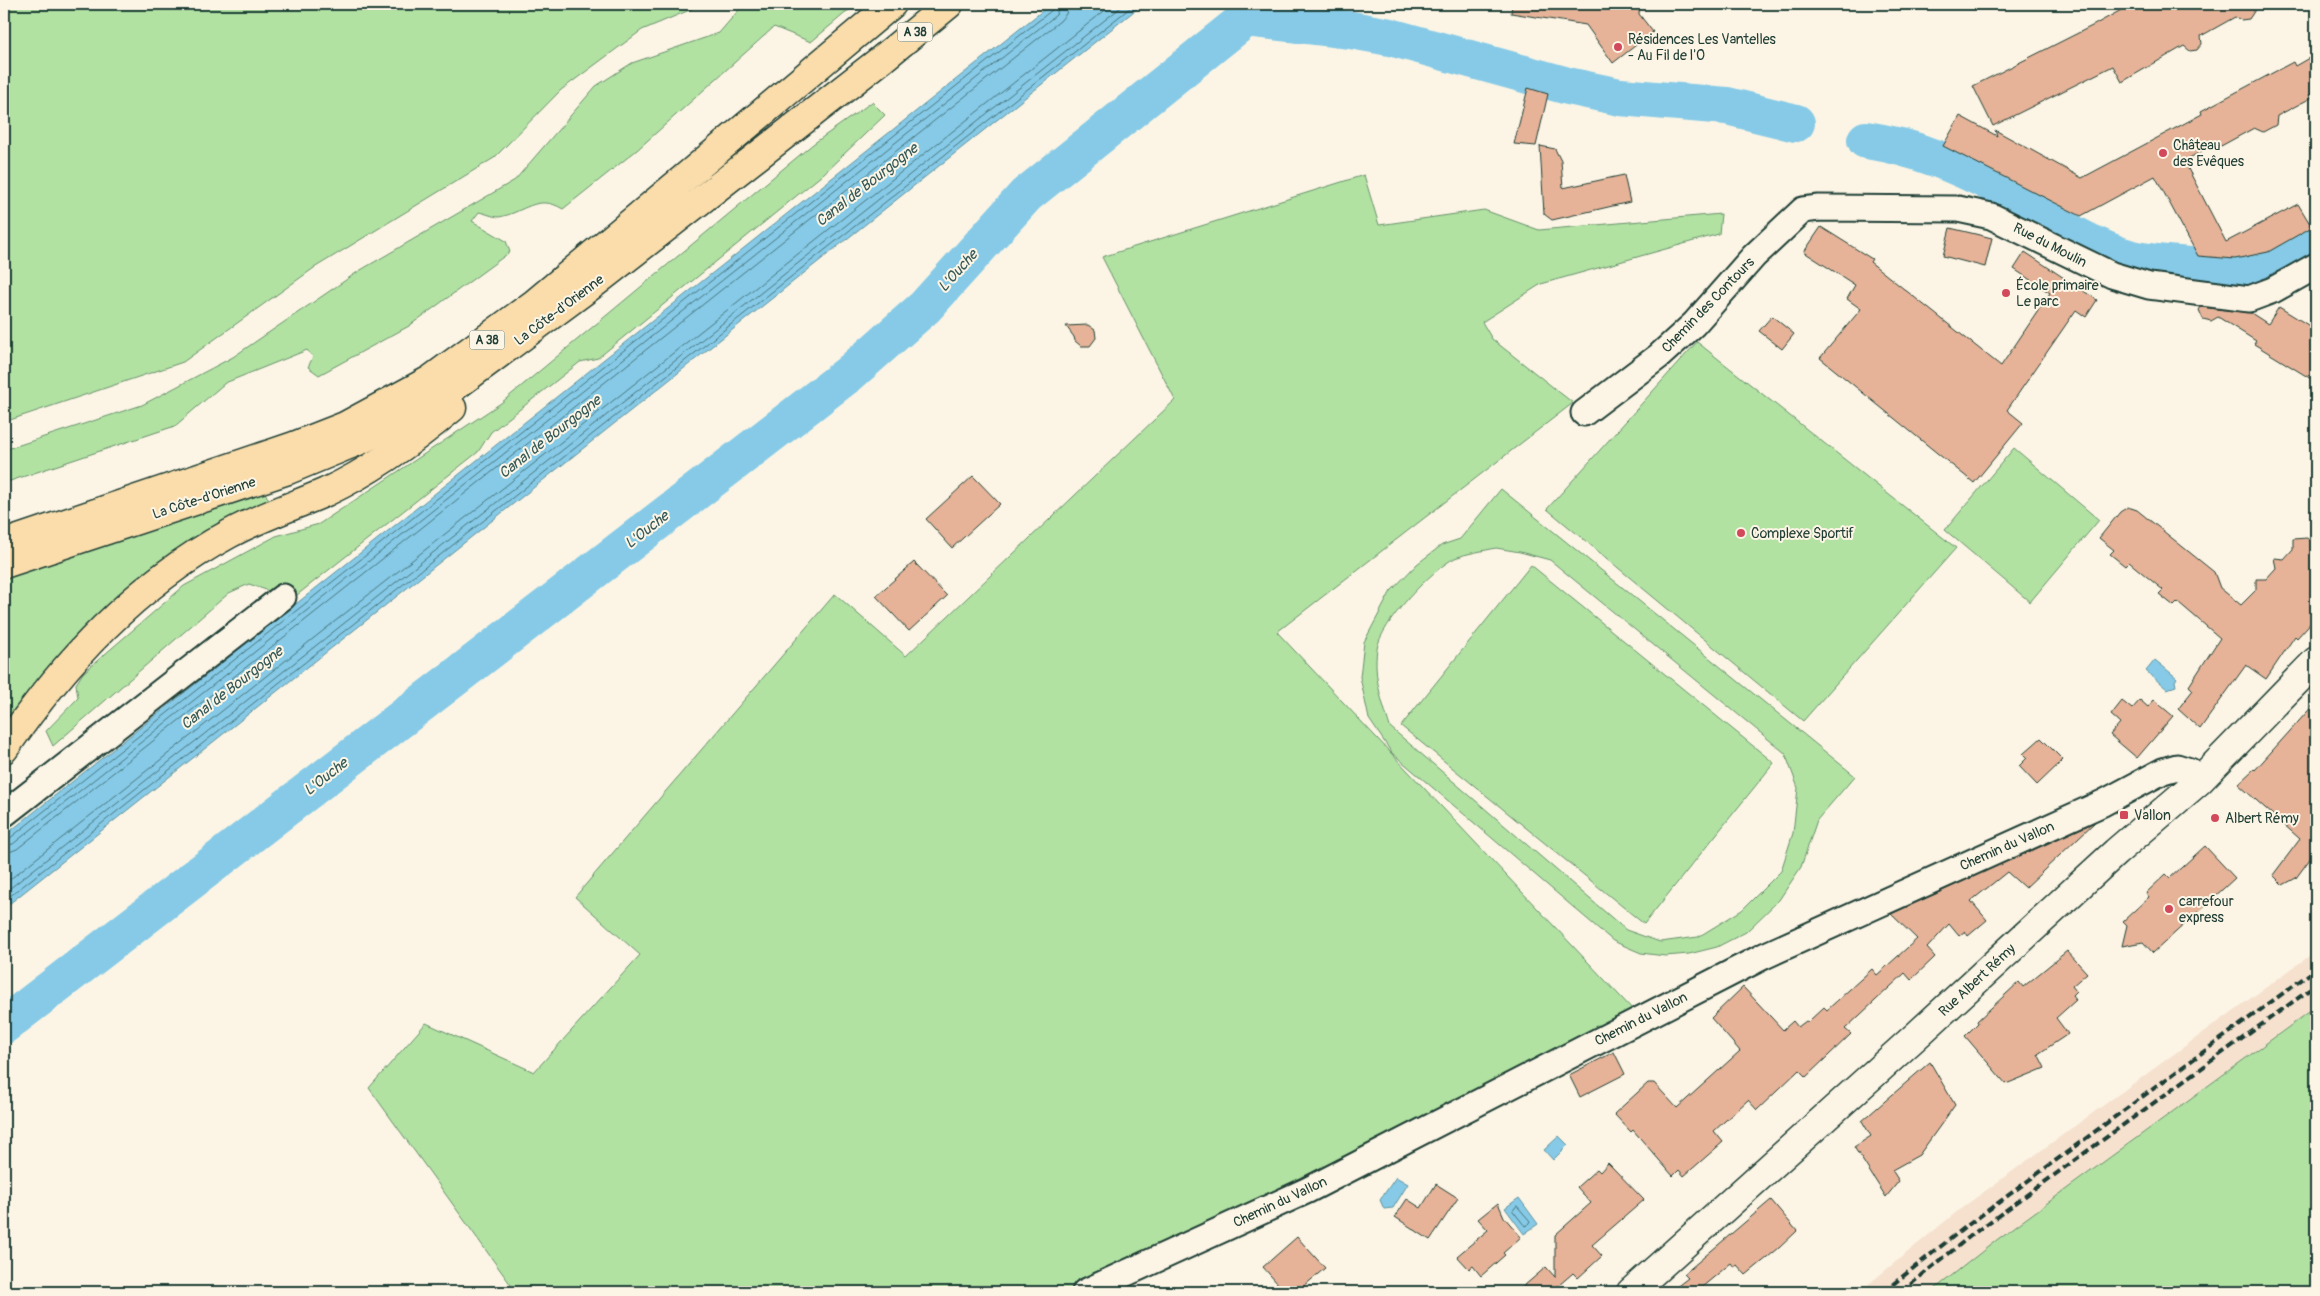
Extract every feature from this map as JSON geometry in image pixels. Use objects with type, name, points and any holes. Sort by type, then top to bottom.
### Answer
[{"type":"highway","name":"La Côte-d'Orienne","points":[[4,544],[294,446],[352,422],[430,380],[535,303],[892,4]]},
{"type":"highway","name":"La Côte-d'Orienne","points":[[4,564],[288,470],[362,439],[423,409],[454,389],[596,282],[882,59],[949,4]]},
{"type":"highway","points":[[4,749],[75,656],[100,629],[152,584],[230,533],[327,491],[378,462],[444,414],[596,282]]},
{"type":"main road","name":"Rue Albert Rémy","points":[[1631,1292],[1916,1036],[2116,852],[2200,780],[2316,661]]},
{"type":"street","name":"Rue du Moulin","points":[[1803,210],[1819,208],[1958,209],[1991,216],[2075,259],[2112,275],[2149,286],[2249,299],[2273,290],[2316,266]]},
{"type":"street","name":"Chemin des Contours","points":[[1584,413],[1659,356],[1680,337],[1754,256],[1803,210]]},
{"type":"street","points":[[4,814],[283,597]]},
{"type":"street","name":"Chemin du Vallon","points":[[1085,1292],[1308,1190],[1764,956],[2103,804],[2163,771],[2177,766],[2190,771],[2200,780]]},
{"type":"shaded area","points":[[2316,951],[2316,1007],[1998,1239],[1931,1292],[1859,1292],[1959,1210]]},
{"type":"green space","points":[[4,4],[699,4],[692,9],[642,30],[561,90],[494,158],[314,268],[183,362],[4,422]]},
{"type":"green space","points":[[744,4],[856,4],[811,42],[774,27],[637,150],[563,209],[546,203],[538,203],[499,217],[479,212],[472,221],[506,241],[510,252],[409,326],[319,375],[308,367],[313,357],[307,350],[225,383],[175,426],[4,483],[4,450],[142,405],[233,357],[359,271],[515,180],[596,86],[632,63],[719,33]]},
{"type":"green space","points":[[872,102],[885,115],[822,175],[598,358],[580,362],[491,432],[478,452],[292,599],[249,584],[229,593],[53,746],[46,731],[78,698],[76,684],[83,673],[184,586],[276,536],[319,524],[501,403],[813,144]]},
{"type":"green space","points":[[1364,175],[1379,225],[1484,210],[1539,230],[1721,214],[1719,234],[1541,284],[1482,322],[1492,339],[1573,403],[1277,632],[1635,1012],[1109,1292],[516,1292],[369,1088],[426,1023],[534,1072],[640,955],[575,897],[835,594],[906,656],[1175,400],[1102,257]]},
{"type":"green space","points":[[1697,342],[1956,548],[1803,721],[1547,509]]},
{"type":"green space","points":[[2014,448],[2099,520],[2030,602],[1945,530]]},
{"type":"green space","points":[[262,488],[271,503],[181,548],[145,572],[122,591],[79,633],[59,656],[4,727],[4,576]]},
{"type":"green space","points":[[1501,489],[1855,776],[1817,820],[1801,867],[1779,900],[1746,932],[1717,947],[1689,954],[1665,956],[1641,953],[1613,941],[1392,753],[1369,719],[1360,677],[1364,642],[1391,591],[1417,564],[1442,545],[1460,539]],"holes":[[[1496,548],[1550,560],[1785,753],[1798,788],[1793,833],[1781,871],[1742,910],[1698,937],[1660,942],[1626,930],[1390,727],[1379,689],[1376,659],[1380,638],[1397,612],[1421,585],[1445,564],[1455,558]]]},
{"type":"green space","points":[[1531,565],[1774,763],[1644,924],[1401,726]]},
{"type":"green space","points":[[2316,1007],[2316,1292],[1931,1292],[1998,1239]]},
{"type":"water","name":"Canal de Bourgogne","points":[[1051,4],[1143,4],[4,908],[4,836]]},
{"type":"water","points":[[2155,660],[2177,678],[2175,681],[2176,686],[2167,689],[2146,671]]},
{"type":"water","points":[[1559,1136],[1568,1145],[1553,1160],[1544,1150]]},
{"type":"water","points":[[1396,1177],[1408,1184],[1393,1208],[1384,1209],[1380,1200]]},
{"type":"water","points":[[1519,1198],[1538,1224],[1524,1234],[1505,1208]]},
{"type":"building","name":"Résidences Les Vantelles - Au Fil de l'O","points":[[1512,4],[1640,4],[1639,14],[1653,32],[1613,63],[1586,25],[1511,13]]},
{"type":"building","points":[[2132,4],[2259,4],[2249,19],[2241,20],[2235,17],[2201,36],[2202,44],[2197,50],[2190,51],[2184,46],[2122,82],[2113,66],[1993,126],[1973,86]]},
{"type":"building","name":"Château des Evêques","points":[[2316,54],[2316,91],[2309,95],[2311,98],[2277,116],[2276,125],[2263,132],[2254,128],[2221,146],[2218,142],[2184,161],[2226,242],[2298,204],[2312,227],[2268,252],[2235,259],[2198,256],[2155,176],[2081,216],[1943,146],[1960,116],[1997,136],[1995,130],[2082,178],[2202,114],[2201,111],[2293,62],[2295,66]]},
{"type":"building","points":[[1528,88],[1548,94],[1536,146],[1514,144]]},
{"type":"building","points":[[1540,146],[1555,149],[1561,161],[1563,188],[1624,175],[1630,202],[1552,220],[1544,214]]},
{"type":"building","points":[[1821,227],[1872,259],[1870,262],[2001,366],[2050,293],[2014,269],[2025,252],[2097,300],[2086,317],[2076,310],[2007,410],[2023,423],[1974,483],[1820,358],[1861,309],[1847,299],[1855,285],[1804,252]]},
{"type":"building","points":[[1950,228],[1992,238],[1985,267],[1943,256]]},
{"type":"building","points":[[2201,307],[2251,313],[2268,324],[2279,307],[2316,330],[2316,382],[2254,344],[2256,341],[2218,317],[2211,321],[2203,319],[2199,310]]},
{"type":"building","points":[[1772,316],[1794,334],[1782,349],[1759,331]]},
{"type":"building","points":[[1088,325],[1095,330],[1096,338],[1090,346],[1081,346],[1075,341],[1066,326]]},
{"type":"building","points":[[973,476],[1000,504],[952,548],[926,519]]},
{"type":"building","points":[[2128,507],[2137,510],[2214,572],[2220,588],[2241,605],[2256,590],[2256,579],[2266,579],[2276,568],[2274,558],[2284,559],[2293,549],[2293,539],[2307,538],[2316,546],[2316,617],[2297,638],[2295,636],[2266,679],[2246,665],[2200,729],[2178,709],[2193,690],[2189,686],[2220,638],[2178,602],[2174,606],[2159,594],[2163,590],[2129,562],[2125,566],[2110,554],[2114,550],[2099,538],[2120,512]]},
{"type":"building","points":[[914,562],[947,596],[909,631],[876,596]]},
{"type":"building","points":[[2140,700],[2148,707],[2154,700],[2173,716],[2137,758],[2110,735],[2120,723],[2111,715],[2122,701],[2132,709]]},
{"type":"building","points":[[2316,702],[2316,854],[2315,852],[2296,878],[2283,885],[2273,875],[2300,839],[2238,784],[2255,770]]},
{"type":"building","points":[[2041,738],[2063,760],[2037,785],[2019,766],[2027,758],[2023,754]]},
{"type":"building","points":[[2095,822],[2025,888],[2007,872],[1971,901],[1987,920],[1968,936],[1965,931],[1959,936],[1949,924],[1927,948],[1935,957],[1911,980],[1905,973],[1845,1029],[1851,1034],[1806,1077],[1799,1070],[1757,1110],[1748,1100],[1714,1131],[1723,1142],[1684,1176],[1679,1170],[1673,1176],[1633,1130],[1631,1132],[1614,1114],[1648,1083],[1654,1083],[1677,1108],[1740,1051],[1711,1018],[1743,987],[1783,1030],[1793,1021],[1798,1027],[1806,1021],[1808,1022],[1824,1007],[1827,1010],[1872,969],[1877,975],[1917,939],[1891,914]]},
{"type":"building","name":"carrefour express","points":[[2205,846],[2235,878],[2153,953],[2143,942],[2122,946],[2127,925],[2123,921],[2149,897],[2146,893],[2166,874],[2170,878]]},
{"type":"building","points":[[2067,951],[2087,973],[2072,986],[2076,991],[2072,995],[2076,1000],[2056,1018],[2068,1034],[2038,1054],[2045,1068],[2006,1084],[1965,1036],[1978,1023],[1977,1021],[2019,982],[2023,987]]},
{"type":"building","points":[[1614,1052],[1625,1074],[1580,1097],[1569,1075]]},
{"type":"building","points":[[1930,1062],[1955,1105],[1919,1155],[1892,1170],[1899,1181],[1886,1197],[1854,1147],[1871,1136],[1862,1121]]},
{"type":"building","points":[[1608,1163],[1644,1200],[1592,1245],[1602,1256],[1578,1278],[1573,1273],[1551,1292],[1517,1292],[1546,1267],[1555,1277],[1555,1235],[1591,1203],[1577,1187],[1597,1169],[1600,1172]]},
{"type":"building","points":[[1436,1184],[1458,1198],[1430,1240],[1395,1217],[1407,1199],[1421,1208]]},
{"type":"building","points":[[1771,1200],[1797,1231],[1779,1248],[1746,1275],[1737,1265],[1734,1267],[1731,1263],[1696,1292],[1670,1292],[1688,1278],[1684,1274]]},
{"type":"building","points":[[1498,1203],[1504,1217],[1521,1237],[1503,1253],[1505,1255],[1481,1276],[1473,1266],[1469,1269],[1457,1256],[1488,1230],[1478,1219]]},
{"type":"building","points":[[1297,1237],[1325,1268],[1297,1292],[1285,1292],[1263,1267]]},
{"type":"waterway","name":"L'Ouche","points":[[4,1025],[850,373],[925,307],[1026,195],[1264,4]]},
{"type":"waterway","points":[[1245,18],[1351,30],[1390,37],[1568,86],[1620,97],[1727,106],[1796,123]]},
{"type":"waterway","points":[[1866,140],[1919,152],[1968,172],[2009,192],[2082,239],[2137,260],[2164,264],[2227,268],[2242,267],[2256,265],[2284,256],[2316,238]]},
{"type":"railway","points":[[1883,1292],[1968,1225],[2316,969]]},
{"type":"railway","points":[[1901,1292],[1973,1234],[2316,985]]},
{"type":"place","name":"Résidences Les Vantelles - Au Fil de l'O","points":[[1618,47]]},
{"type":"place","name":"Château des Evêques","points":[[2163,153]]},
{"type":"place","name":"École primaire Le parc","points":[[2006,293]]},
{"type":"place","name":"Complexe Sportif","points":[[1741,533]]},
{"type":"place","name":"Vallon","points":[[2124,815]]},
{"type":"place","name":"Albert Rémy","points":[[2215,818]]},
{"type":"place","name":"carrefour express","points":[[2169,909]]}]
